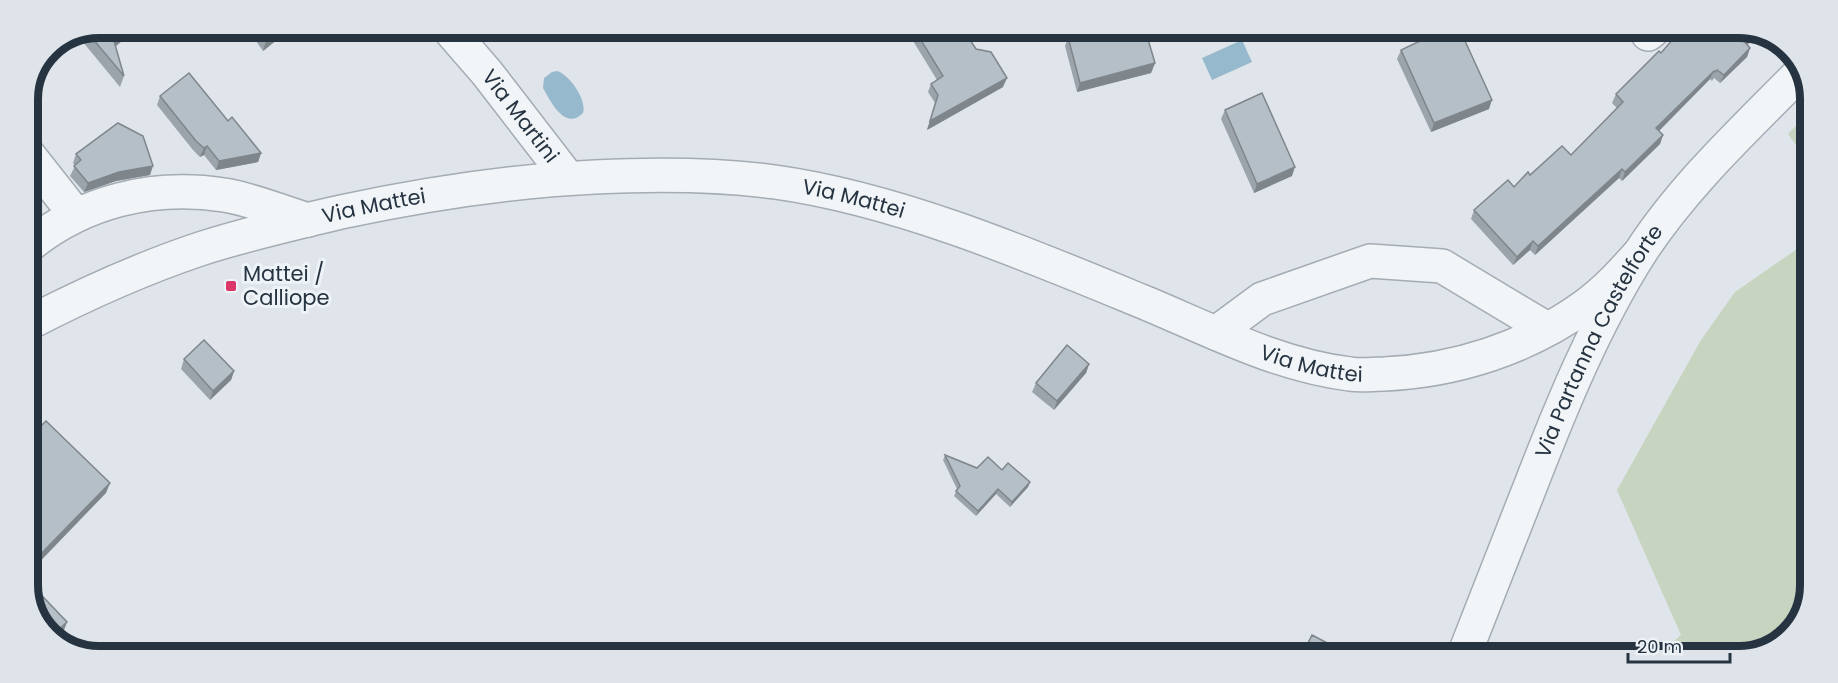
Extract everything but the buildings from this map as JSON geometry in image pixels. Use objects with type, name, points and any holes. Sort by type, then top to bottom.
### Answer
[{"type":"street","name":"Via Martini","points":[[457,38],[487,73],[568,178]]},
{"type":"street","name":"Via Partanna Castelforte","points":[[1468,645],[1568,392],[1606,314],[1640,253],[1689,189],[1796,77]]},
{"type":"street","points":[[38,167],[75,214]]},
{"type":"street","name":"Via Mattei","points":[[38,319],[116,281],[169,260],[200,249],[308,220],[442,192],[501,183],[568,178],[675,175],[726,177],[776,182],[826,191],[877,204],[1009,248],[1263,352],[1311,367],[1354,375],[1445,368],[1485,357],[1518,344],[1584,308],[1609,287],[1640,253]]},
{"type":"street","points":[[38,238],[75,214],[102,204],[150,194],[183,192],[225,195],[308,220]]},
{"type":"street","points":[[1215,333],[1262,299],[1370,261],[1442,266],[1547,329]]},
{"type":"green space","points":[[1800,121],[1800,150],[1788,134]]},
{"type":"green space","points":[[1800,247],[1799,597],[1788,622],[1767,639],[1748,645],[1670,645],[1681,635],[1617,490],[1701,340],[1735,292]]},
{"type":"water","points":[[1242,40],[1252,62],[1212,80],[1202,58]]},
{"type":"water","points":[[557,71],[567,77],[580,95],[584,108],[583,113],[576,118],[570,119],[559,112],[543,88],[544,78]]},
{"type":"place","name":"Mattei / Calliope","points":[[231,286]]}]
